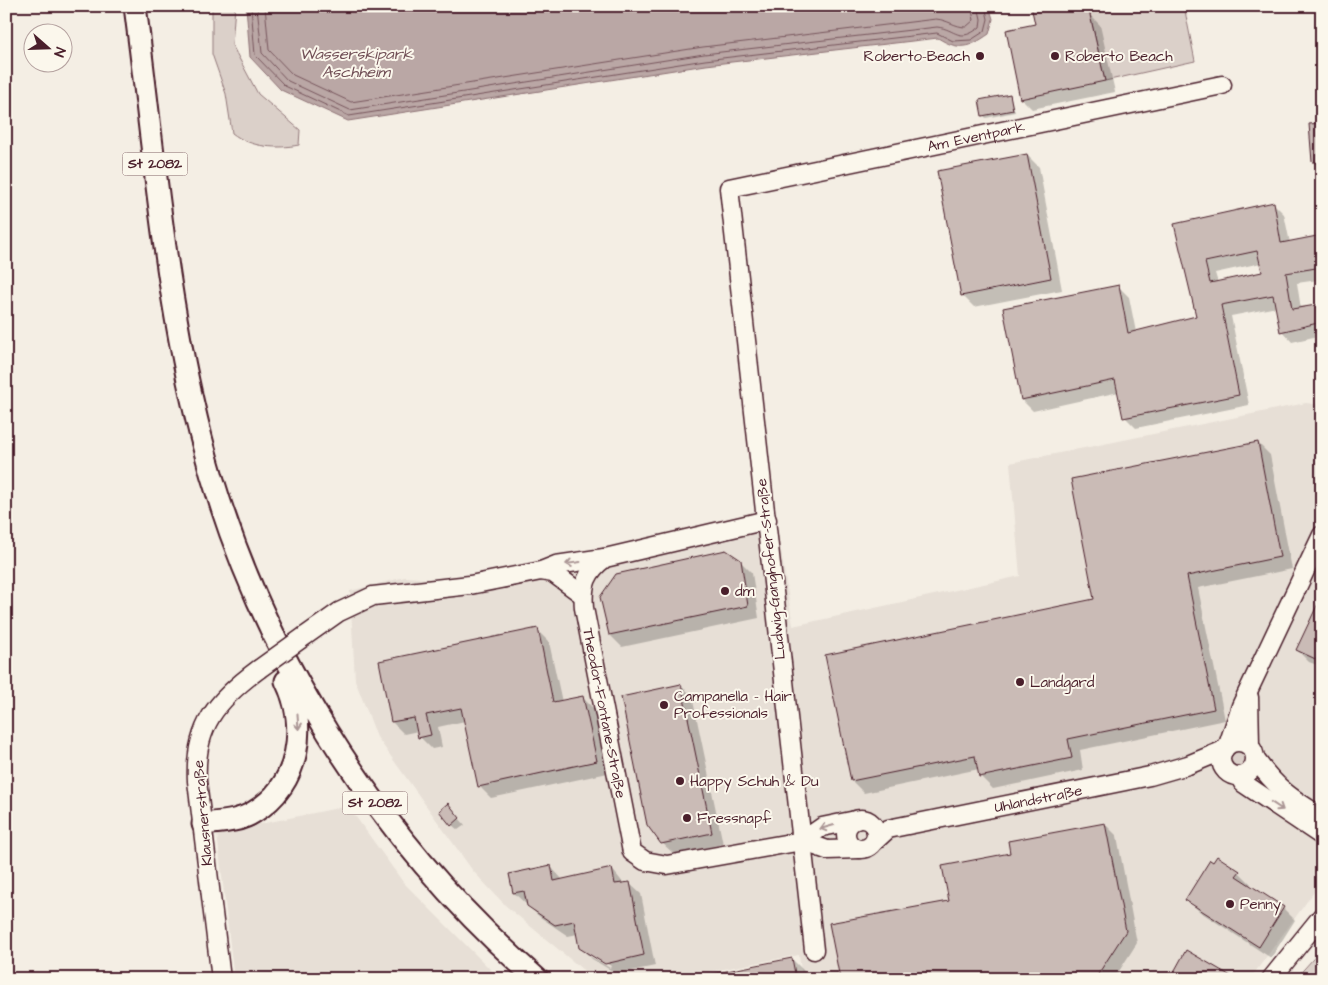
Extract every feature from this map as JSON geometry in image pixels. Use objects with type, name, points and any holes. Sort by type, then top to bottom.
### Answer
[{"type":"main road","name":"St 2082","points":[[135,6],[164,243],[190,393],[220,500],[256,594],[287,661],[313,708],[342,756],[377,806],[423,864],[466,911],[537,979]]},
{"type":"main road","points":[[203,824],[238,819],[255,812],[286,779],[295,760],[299,737],[297,713],[292,694],[257,623],[256,594]]},
{"type":"street","name":"Am Eventpark","points":[[729,188],[1222,85]]},
{"type":"street","name":"Ludwig-Ganghofer-Straße","points":[[729,188],[814,950]]},
{"type":"street","points":[[541,571],[556,565],[605,558],[767,520]]},
{"type":"street","points":[[1322,534],[1237,715],[1221,761],[1243,783],[1322,836]]},
{"type":"street","name":"Theodor-Fontane-Straße","points":[[605,558],[593,567],[588,576],[583,595],[632,852],[644,861],[667,866],[802,841]]},
{"type":"street","points":[[541,571],[553,573],[583,595]]},
{"type":"street","name":"Klausnerstraße","points":[[222,979],[196,765],[204,728],[218,704],[234,688],[338,612],[373,596],[394,592],[438,590],[541,571]]},
{"type":"street","points":[[1232,774],[1250,772],[1253,753],[1250,689]]},
{"type":"street","name":"Uhlandstraße","points":[[888,829],[1150,776],[1188,766],[1239,742],[1253,753]]},
{"type":"street","points":[[1253,753],[1274,784],[1287,796],[1322,817]]},
{"type":"street","name":"Uhlandstraße","points":[[1188,766],[1232,774]]},
{"type":"street","points":[[862,821],[876,830],[875,841]]},
{"type":"street","points":[[859,849],[852,846],[846,836],[850,825],[862,821]]},
{"type":"street","points":[[802,841],[822,827],[862,821],[888,829]]},
{"type":"street","points":[[802,841],[827,850],[868,848],[888,829]]},
{"type":"street","points":[[1271,979],[1322,916]]},
{"type":"shaded area","points":[[212,6],[235,6],[232,45],[258,94],[300,130],[299,145],[265,146],[248,142],[232,133],[226,94],[212,54]]},
{"type":"shaded area","points":[[1088,6],[1184,6],[1195,61],[1105,81]]},
{"type":"shaded area","points":[[1306,403],[1322,405],[1322,881],[1250,979],[802,979],[799,955],[671,979],[594,979],[506,906],[473,871],[377,737],[355,680],[350,591],[405,577],[445,580],[545,562],[775,513],[793,626],[1020,576],[1010,463]]},
{"type":"shaded area","points":[[1235,750],[1243,750],[1248,755],[1246,766],[1235,768],[1230,763],[1230,755]]},
{"type":"shaded area","points":[[348,806],[403,882],[500,979],[234,979],[217,833]]},
{"type":"shaded area","points":[[1322,949],[1322,979],[1295,979]]},
{"type":"water","name":"Wasserskipark Aschheim","points":[[246,6],[989,6],[993,19],[989,34],[970,45],[964,46],[952,45],[938,38],[706,65],[348,121],[281,90],[250,57]]},
{"type":"building","name":"Roberto Beach","points":[[1031,6],[1088,6],[1105,81],[1020,99],[1006,30],[1035,24]]},
{"type":"building","points":[[1010,94],[1013,110],[982,116],[979,100]]},
{"type":"building","points":[[1322,123],[1322,162],[1312,162],[1309,124]]},
{"type":"building","points":[[1027,154],[1051,278],[961,296],[937,171]]},
{"type":"building","points":[[1274,202],[1281,243],[1322,235],[1322,267],[1286,273],[1292,309],[1322,304],[1322,322],[1280,332],[1273,295],[1221,305],[1239,395],[1123,418],[1115,380],[1021,400],[1003,308],[1119,285],[1128,333],[1196,316],[1174,224]],"holes":[[[1257,251],[1262,272],[1210,283],[1205,262]]]},
{"type":"building","name":"Landgard","points":[[1258,442],[1280,557],[1187,576],[1214,709],[1068,739],[1072,758],[979,777],[975,756],[851,781],[825,655],[1094,599],[1071,479]]},
{"type":"building","points":[[726,550],[741,560],[748,606],[609,635],[600,597],[616,574]]},
{"type":"building","points":[[1322,595],[1322,662],[1296,650]]},
{"type":"building","points":[[538,628],[553,702],[583,696],[597,761],[478,787],[461,708],[426,715],[431,735],[418,738],[414,718],[391,722],[379,661]]},
{"type":"building","points":[[681,684],[712,833],[661,844],[647,825],[621,697]]},
{"type":"building","points":[[448,803],[460,818],[451,826],[439,811]]},
{"type":"building","points":[[1105,823],[1126,931],[1095,979],[840,979],[829,923],[949,901],[942,866],[1010,853],[1008,841]]},
{"type":"building","points":[[1217,856],[1240,871],[1236,876],[1284,907],[1259,947],[1185,900],[1210,860],[1213,862]]},
{"type":"building","points":[[551,865],[554,881],[612,868],[615,884],[630,882],[644,955],[605,964],[579,948],[574,921],[555,925],[527,906],[524,891],[513,893],[509,874]]},
{"type":"building","points":[[1186,950],[1236,979],[1170,979]]},
{"type":"building","points":[[792,958],[796,979],[713,979],[712,974]]},
{"type":"place","name":"Roberto-Beach","points":[[980,56]]},
{"type":"place","name":"Roberto Beach","points":[[1055,56]]},
{"type":"place","name":"dm","points":[[725,591]]},
{"type":"place","name":"Landgard","points":[[1020,682]]},
{"type":"place","name":"Campanella - Hair Professionals","points":[[664,705]]},
{"type":"place","name":"Happy Schuh & Du","points":[[680,781]]},
{"type":"place","name":"Fressnapf","points":[[687,818]]},
{"type":"place","name":"Penny","points":[[1230,904]]}]
